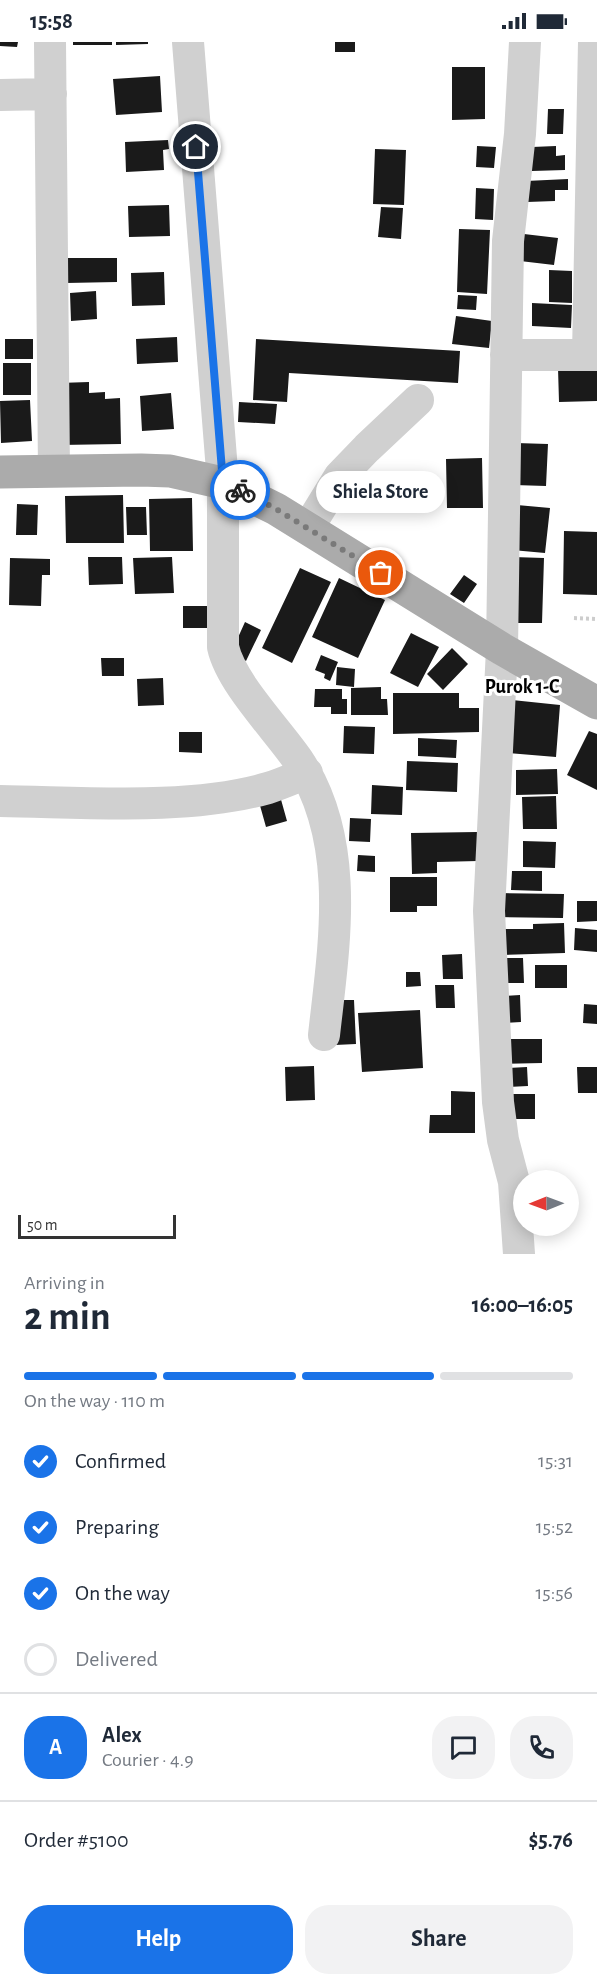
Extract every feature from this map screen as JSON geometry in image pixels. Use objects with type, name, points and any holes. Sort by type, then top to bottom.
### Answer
[{"type":"main road","points":[[0,472],[170,471],[223,483],[248,494],[308,528],[502,649],[597,703]]},
{"type":"street","points":[[50,42],[54,471]]},
{"type":"street","points":[[188,42],[223,483],[223,647],[226,658],[242,686],[307,773],[326,824],[336,897],[334,941],[324,1035]]},
{"type":"street","points":[[519,1254],[514,1182],[500,1124],[489,911],[502,649],[508,241],[520,134],[525,42]]},
{"type":"street","points":[[506,355],[593,355],[594,42]]},
{"type":"street","points":[[0,95],[51,94]]},
{"type":"street","points":[[308,528],[340,476],[418,400]]},
{"type":"street","points":[[0,801],[120,803],[195,800],[269,788],[307,773]]},
{"type":"path","points":[[574,618],[597,619]]},
{"type":"building","points":[[0,42],[18,42],[17,47],[0,46]]},
{"type":"building","points":[[73,42],[112,42],[112,45],[73,45]]},
{"type":"building","points":[[116,42],[148,42],[148,44],[116,45]]},
{"type":"building","points":[[335,42],[355,42],[355,52],[335,52]]},
{"type":"building","points":[[452,67],[485,67],[485,119],[452,120]]},
{"type":"building","points":[[160,76],[162,112],[116,115],[113,79]]},
{"type":"building","points":[[548,109],[564,109],[563,134],[547,134]]},
{"type":"building","points":[[168,140],[169,149],[163,150],[164,170],[126,172],[125,142]]},
{"type":"building","points":[[477,146],[496,147],[494,168],[476,167]]},
{"type":"building","points":[[556,146],[556,156],[565,155],[565,170],[532,171],[532,147]]},
{"type":"building","points":[[375,149],[406,150],[404,205],[373,204]]},
{"type":"building","points":[[568,179],[568,190],[555,190],[555,201],[527,202],[526,181]]},
{"type":"building","points":[[476,188],[494,189],[493,220],[475,219]]},
{"type":"building","points":[[169,205],[170,236],[129,237],[128,206]]},
{"type":"building","points":[[381,207],[403,208],[401,239],[378,237]]},
{"type":"building","points":[[459,229],[490,230],[487,294],[457,292]]},
{"type":"building","points":[[524,234],[558,238],[554,265],[520,261]]},
{"type":"building","points":[[65,258],[117,258],[117,282],[66,283]]},
{"type":"building","points":[[549,270],[572,271],[572,303],[549,302]]},
{"type":"building","points":[[164,272],[165,305],[132,306],[131,273]]},
{"type":"building","points":[[96,291],[97,319],[71,321],[70,293]]},
{"type":"building","points":[[458,295],[477,296],[476,310],[457,309]]},
{"type":"building","points":[[532,303],[572,305],[571,328],[532,326]]},
{"type":"building","points":[[456,316],[492,321],[489,348],[452,344]]},
{"type":"building","points":[[177,337],[178,362],[137,364],[136,339]]},
{"type":"building","points":[[5,339],[33,339],[33,359],[5,359]]},
{"type":"building","points":[[256,339],[460,351],[458,383],[289,373],[287,402],[253,400]]},
{"type":"building","points":[[3,363],[31,363],[31,395],[3,395]]},
{"type":"building","points":[[597,367],[597,401],[559,402],[558,368]]},
{"type":"building","points":[[89,382],[89,393],[105,392],[105,399],[120,398],[121,444],[60,445],[59,383]]},
{"type":"building","points":[[171,393],[174,429],[142,431],[140,396]]},
{"type":"building","points":[[30,400],[32,441],[1,443],[0,401]]},
{"type":"building","points":[[239,402],[277,404],[275,424],[238,422]]},
{"type":"building","points":[[516,443],[548,444],[546,486],[514,485]]},
{"type":"building","points":[[482,458],[483,508],[447,508],[446,459]]},
{"type":"building","points":[[123,495],[124,543],[66,543],[65,496]]},
{"type":"building","points":[[192,498],[193,551],[150,551],[149,499]]},
{"type":"building","points":[[17,504],[38,505],[37,535],[16,535]]},
{"type":"building","points":[[517,505],[550,508],[545,553],[512,550]]},
{"type":"building","points":[[126,507],[146,507],[147,535],[127,535]]},
{"type":"building","points":[[564,531],[597,532],[597,595],[563,594]]},
{"type":"building","points":[[88,557],[122,557],[123,584],[89,585]]},
{"type":"building","points":[[172,557],[174,593],[135,594],[133,558]]},
{"type":"building","points":[[513,557],[544,558],[542,623],[511,623]]},
{"type":"building","points":[[10,558],[50,559],[50,575],[42,575],[41,606],[9,605]]},
{"type":"building","points":[[300,568],[331,582],[292,663],[262,648]]},
{"type":"building","points":[[464,575],[477,584],[464,603],[450,594]]},
{"type":"building","points":[[339,578],[385,600],[358,658],[312,637]]},
{"type":"building","points":[[183,606],[207,606],[207,628],[183,628]]},
{"type":"building","points":[[245,622],[261,630],[246,661],[231,653]]},
{"type":"building","points":[[411,633],[439,647],[418,687],[390,673]]},
{"type":"building","points":[[452,648],[468,664],[443,690],[427,674]]},
{"type":"building","points":[[321,655],[338,662],[330,681],[324,678],[325,674],[315,670]]},
{"type":"building","points":[[101,658],[124,658],[124,676],[102,676]]},
{"type":"building","points":[[337,667],[355,669],[354,687],[336,685]]},
{"type":"building","points":[[163,678],[164,705],[138,706],[137,679]]},
{"type":"building","points":[[381,687],[381,699],[387,699],[388,715],[351,715],[351,688]]},
{"type":"building","points":[[315,689],[342,689],[342,699],[347,699],[347,714],[331,714],[331,707],[314,707]]},
{"type":"building","points":[[393,693],[459,693],[459,708],[479,708],[479,732],[393,734]]},
{"type":"building","points":[[512,700],[560,705],[556,757],[507,753]]},
{"type":"building","points":[[344,726],[375,727],[374,754],[343,753]]},
{"type":"building","points":[[589,731],[597,734],[597,790],[567,775]]},
{"type":"building","points":[[179,732],[202,732],[202,753],[179,752]]},
{"type":"building","points":[[418,738],[457,740],[456,758],[418,756]]},
{"type":"building","points":[[407,761],[458,763],[457,792],[406,790]]},
{"type":"building","points":[[557,769],[558,794],[516,795],[516,770]]},
{"type":"building","points":[[372,785],[403,787],[402,815],[371,814]]},
{"type":"building","points":[[280,796],[287,821],[266,827],[259,802]]},
{"type":"building","points":[[556,796],[557,829],[523,829],[522,797]]},
{"type":"building","points":[[350,818],[371,819],[370,842],[349,841]]},
{"type":"building","points":[[477,832],[478,861],[437,862],[437,873],[412,874],[411,833]]},
{"type":"building","points":[[523,841],[556,842],[555,868],[523,867]]},
{"type":"building","points":[[358,855],[375,856],[375,872],[357,871]]},
{"type":"building","points":[[512,871],[542,871],[542,891],[511,890]]},
{"type":"building","points":[[390,877],[437,877],[437,906],[417,906],[417,912],[390,912]]},
{"type":"building","points":[[499,893],[564,894],[563,918],[499,917]]},
{"type":"building","points":[[577,901],[597,901],[597,921],[577,922]]},
{"type":"building","points":[[564,923],[565,953],[501,955],[501,929],[533,929],[533,924]]},
{"type":"building","points":[[575,928],[597,930],[597,952],[574,950]]},
{"type":"building","points":[[462,954],[463,979],[443,979],[442,955]]},
{"type":"building","points":[[498,958],[523,958],[524,983],[498,983]]},
{"type":"building","points":[[535,965],[567,965],[567,988],[535,988]]},
{"type":"building","points":[[406,972],[420,972],[421,986],[406,987]]},
{"type":"building","points":[[435,985],[454,985],[455,1008],[436,1008]]},
{"type":"building","points":[[520,995],[521,1022],[502,1023],[501,996]]},
{"type":"building","points":[[333,1000],[354,1000],[356,1044],[335,1045]]},
{"type":"building","points":[[584,1004],[597,1005],[597,1024],[583,1023]]},
{"type":"building","points":[[420,1010],[423,1068],[362,1072],[358,1013]]},
{"type":"building","points":[[500,1039],[542,1039],[542,1063],[500,1064]]},
{"type":"building","points":[[314,1066],[315,1100],[286,1101],[285,1067]]},
{"type":"building","points":[[527,1067],[528,1086],[506,1087],[506,1068]]},
{"type":"building","points":[[577,1067],[597,1067],[597,1093],[578,1093]]},
{"type":"building","points":[[451,1091],[475,1092],[475,1133],[429,1133],[430,1115],[451,1115]]},
{"type":"building","points":[[511,1094],[535,1094],[535,1119],[511,1119]]},
{"type":"way so far","points":[[240,490],[276,509],[381,573]]},
{"type":"place","name":"Shiela Store","points":[[381,573]]},
{"type":"district","name":"Purok 1-C","points":[[522,687]]},
{"type":"route","points":[[196,147],[223,483],[240,490]]}]
